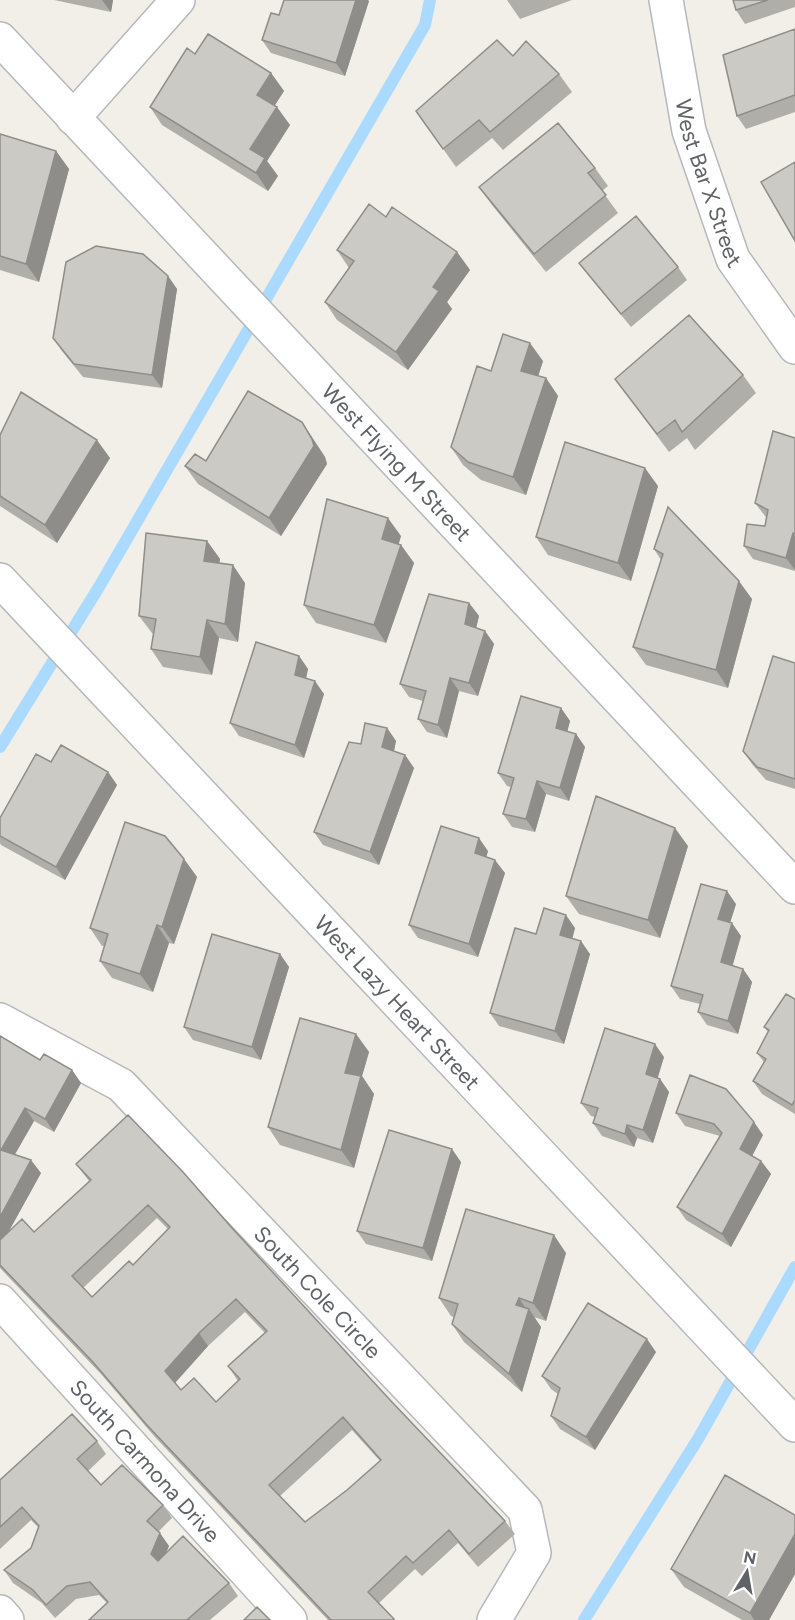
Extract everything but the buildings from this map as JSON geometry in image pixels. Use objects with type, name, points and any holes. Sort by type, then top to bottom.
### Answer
[{"type":"street","points":[[73,118],[178,0]]},
{"type":"street","name":"West Bar X Street","points":[[666,0],[689,131],[733,259],[795,347]]},
{"type":"street","name":"West Flying M Street","points":[[0,39],[795,887]]},
{"type":"street","name":"West Lazy Heart Street","points":[[0,580],[795,1425]]},
{"type":"street","name":"South Cole Circle","points":[[0,1020],[121,1085],[525,1510],[534,1553],[494,1620]]},
{"type":"street","name":"South Carmona Drive","points":[[0,1301],[290,1620]]},
{"type":"street","points":[[0,1612],[7,1620]]},
{"type":"waterway","points":[[0,747],[99,587],[425,25],[430,0]]},
{"type":"waterway","points":[[584,1620],[698,1439],[795,1267]]}]
